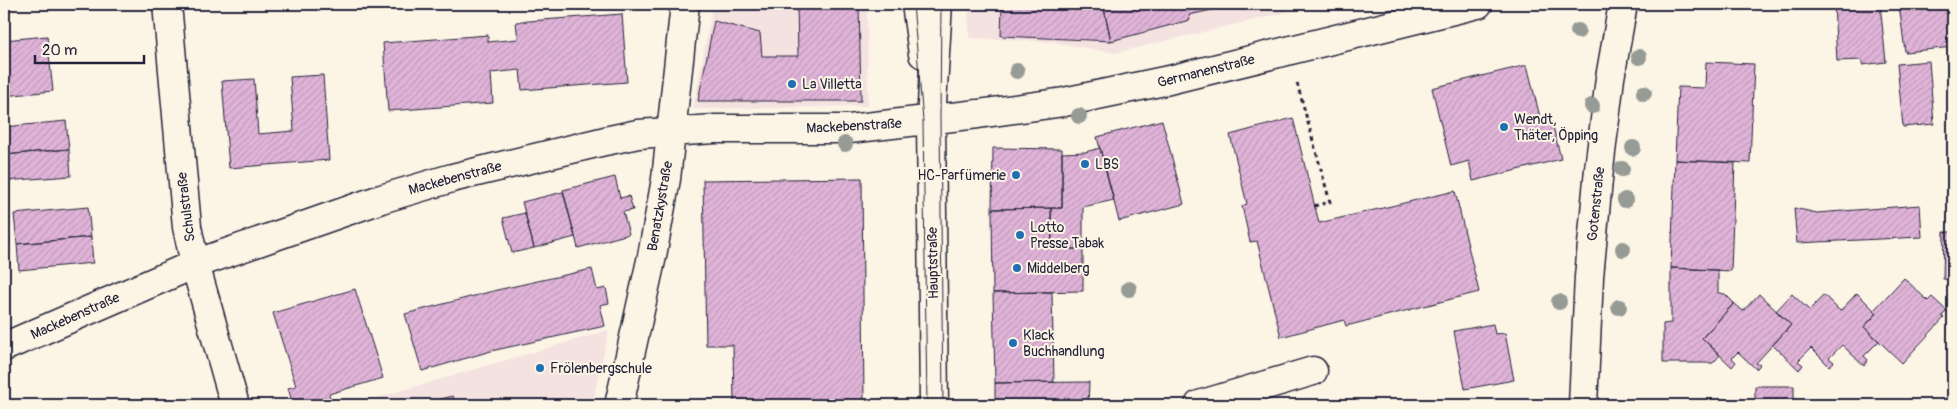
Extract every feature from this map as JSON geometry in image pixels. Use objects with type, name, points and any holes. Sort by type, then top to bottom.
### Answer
[{"type":"street","name":"Schulstraße","points":[[166,4],[187,227],[194,264],[235,405]]},
{"type":"street","name":"Benatzkystraße","points":[[619,405],[658,227],[669,156],[670,132],[685,4]]},
{"type":"street","name":"Hauptstraße","points":[[916,4],[931,120]]},
{"type":"street","name":"Hauptstraße","points":[[934,405],[931,120],[938,4]]},
{"type":"street","name":"Germanenstraße","points":[[931,120],[1064,102],[1110,93],[1478,4]]},
{"type":"street","name":"Gotenstraße","points":[[1583,405],[1589,277],[1599,169],[1610,78],[1623,4]]},
{"type":"street","name":"Mackebenstraße","points":[[4,347],[194,264],[422,186],[605,141],[638,134],[715,129],[849,129],[931,120]]},
{"type":"street","points":[[1199,405],[1313,371]]},
{"type":"path","points":[[1296,80],[1330,202],[1314,206]]},
{"type":"shaded area","points":[[713,4],[867,4],[868,106],[693,109]]},
{"type":"shaded area","points":[[968,4],[1286,4],[1288,12],[1115,53],[1053,42],[969,38]]},
{"type":"shaded area","name":"Frölenbergschule","points":[[609,330],[592,405],[352,405]]},
{"type":"building","points":[[797,4],[859,4],[861,101],[698,101],[714,21],[760,33],[762,56],[798,56]]},
{"type":"building","points":[[1002,4],[1103,4],[1111,41],[1001,36]]},
{"type":"building","points":[[1103,4],[1239,4],[1189,15],[1190,20],[1111,41]]},
{"type":"building","points":[[1834,4],[1880,4],[1886,62],[1862,65],[1862,60],[1837,61]]},
{"type":"building","points":[[1899,4],[1953,4],[1953,47],[1905,52]]},
{"type":"building","points":[[622,14],[627,82],[522,90],[520,70],[491,73],[493,103],[388,111],[383,43],[488,35],[488,42],[518,39],[516,22]]},
{"type":"building","points":[[47,36],[53,91],[4,96],[4,40]]},
{"type":"building","points":[[1929,61],[1934,124],[1903,127],[1897,64]]},
{"type":"building","points":[[1706,62],[1754,64],[1750,163],[1675,160],[1678,87],[1705,88]]},
{"type":"building","points":[[1527,65],[1542,125],[1552,122],[1561,159],[1473,181],[1469,161],[1451,166],[1432,88]]},
{"type":"building","points":[[323,75],[329,160],[229,168],[222,81],[254,79],[258,134],[294,131],[290,77]]},
{"type":"building","points":[[1293,118],[1319,223],[1455,191],[1479,292],[1346,326],[1344,320],[1281,337],[1257,241],[1250,242],[1242,206],[1247,204],[1230,135]]},
{"type":"building","points":[[1162,120],[1184,204],[1119,221],[1097,137]]},
{"type":"building","points":[[66,121],[69,149],[4,155],[4,127]]},
{"type":"building","points":[[993,148],[1062,149],[1062,208],[992,209]]},
{"type":"building","points":[[1100,148],[1114,200],[1083,207],[1083,249],[1052,249],[1051,208],[1062,208],[1062,153],[1085,152]]},
{"type":"building","points":[[69,149],[71,176],[4,181],[4,155]]},
{"type":"building","points":[[1675,160],[1735,163],[1731,271],[1671,268]]},
{"type":"building","points":[[615,177],[620,198],[629,196],[633,210],[623,212],[629,234],[578,248],[563,190]]},
{"type":"building","points":[[862,178],[864,405],[734,405],[733,345],[706,345],[703,180]]},
{"type":"building","points":[[563,192],[575,237],[534,248],[522,202]]},
{"type":"building","points":[[1920,205],[1922,237],[1797,243],[1794,208],[1817,213]]},
{"type":"building","points":[[88,207],[91,237],[17,244],[14,214]]},
{"type":"building","points":[[1051,208],[1052,249],[1083,249],[1083,291],[993,293],[992,209]]},
{"type":"building","points":[[525,213],[534,248],[512,253],[503,218]]},
{"type":"building","points":[[1944,232],[1953,232],[1953,280],[1943,279]]},
{"type":"building","points":[[91,237],[93,263],[19,270],[17,244]]},
{"type":"building","points":[[1671,268],[1718,270],[1718,293],[1725,294],[1734,303],[1702,338],[1720,355],[1713,363],[1663,363],[1663,324],[1671,323]]},
{"type":"building","points":[[592,269],[597,290],[606,288],[609,303],[600,305],[605,326],[491,351],[422,371],[405,314],[497,290]]},
{"type":"building","points":[[1904,278],[1928,301],[1932,297],[1947,311],[1942,316],[1944,318],[1902,363],[1864,327],[1877,313],[1874,310]]},
{"type":"building","points":[[355,289],[383,378],[329,394],[332,405],[293,405],[288,388],[296,386],[273,313]]},
{"type":"building","points":[[1052,292],[1054,382],[995,383],[993,293]]},
{"type":"building","points":[[1857,293],[1877,313],[1864,327],[1879,341],[1864,356],[1868,360],[1864,366],[1842,345],[1829,358],[1834,362],[1829,366],[1811,348],[1798,361],[1803,365],[1799,370],[1773,345],[1791,325],[1776,311],[1792,294],[1809,310],[1824,295],[1840,311]]},
{"type":"building","points":[[1759,294],[1791,325],[1756,363],[1760,365],[1756,369],[1738,352],[1732,358],[1736,362],[1732,367],[1702,338],[1734,303],[1743,311]]},
{"type":"building","points":[[1493,324],[1495,334],[1505,333],[1514,380],[1465,389],[1454,331]]},
{"type":"building","points":[[1089,382],[1088,405],[995,405],[995,383]]},
{"type":"building","points":[[1755,386],[1794,386],[1794,405],[1755,405]]},
{"type":"building","points":[[453,396],[456,405],[417,405]]},
{"type":"tram line","points":[[913,4],[923,121],[927,405]]},
{"type":"tram line","points":[[941,4],[940,119],[943,405]]},
{"type":"place","name":"La Villetta","points":[[792,84]]},
{"type":"place","name":"Wendt, Thäter, Öpping","points":[[1504,127]]},
{"type":"place","name":"LBS","points":[[1085,164]]},
{"type":"place","name":"HC-Parfümerie","points":[[1016,175]]},
{"type":"place","name":"Lotto Presse Tabak","points":[[1020,235]]},
{"type":"place","name":"Middelberg","points":[[1017,268]]},
{"type":"place","name":"Klack Buchhandlung","points":[[1013,343]]},
{"type":"place","name":"Frölenbergschule","points":[[540,368]]}]
